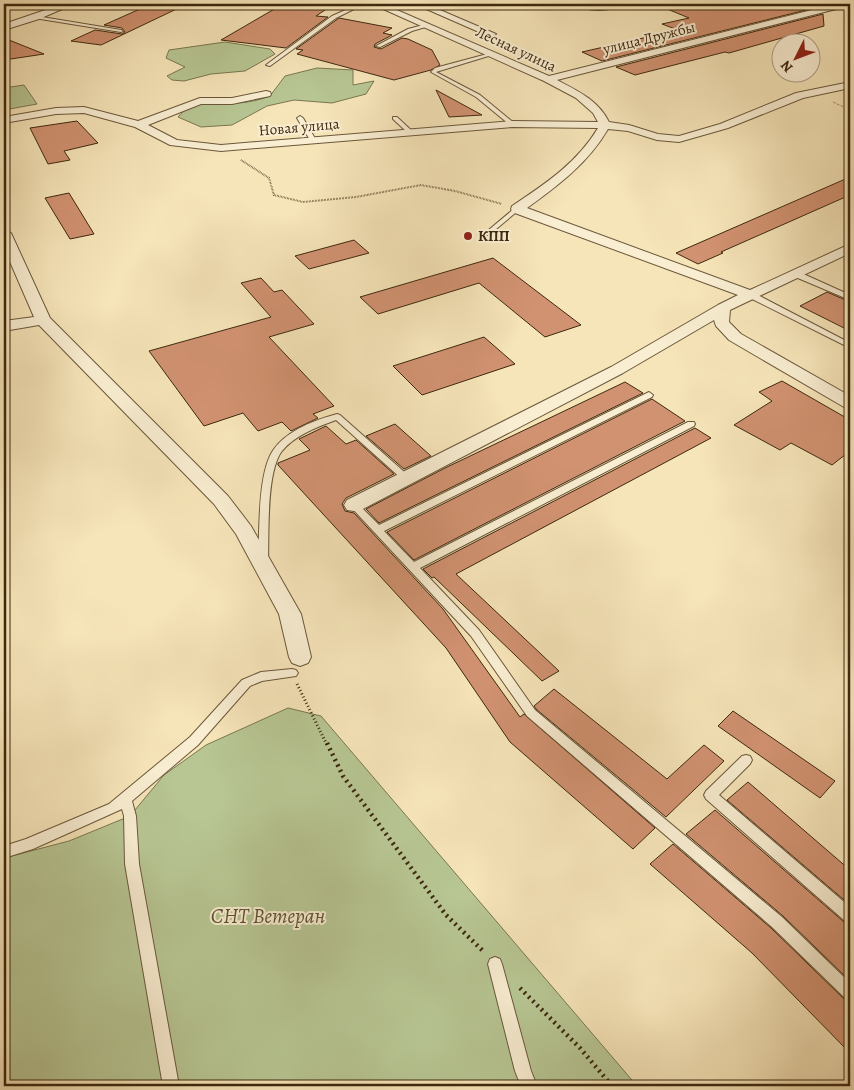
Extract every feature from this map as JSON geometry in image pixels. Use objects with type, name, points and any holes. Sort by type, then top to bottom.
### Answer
[{"type":"street","points":[[4,27],[70,4]]},
{"type":"street","name":"Лесная улица","points":[[376,4],[548,79],[580,96],[598,111],[605,125]]},
{"type":"street","points":[[419,4],[491,34]]},
{"type":"street","points":[[579,4],[592,8],[618,4]]},
{"type":"street","name":"улица Дружбы","points":[[548,79],[845,4]]},
{"type":"street","name":"Новая улица","points":[[4,120],[72,110],[94,112],[139,125],[174,143],[214,148],[512,124],[605,125],[629,128],[663,138],[688,138],[800,96],[850,85]]},
{"type":"street","points":[[139,125],[200,101],[232,101],[266,94]]},
{"type":"street","points":[[517,209],[568,174],[594,144],[605,125]]},
{"type":"street","points":[[517,209],[751,295]]},
{"type":"street","points":[[4,233],[42,320],[221,500],[244,531],[290,614],[296,665]]},
{"type":"street","points":[[354,505],[617,370],[723,308],[850,248]]},
{"type":"street","points":[[723,308],[722,323],[735,337],[850,403]]},
{"type":"street","points":[[4,326],[42,320]]},
{"type":"lane","points":[[268,65],[334,17],[362,4]]},
{"type":"lane","points":[[36,17],[121,31]]},
{"type":"lane","points":[[378,46],[410,30],[427,25]]},
{"type":"lane","points":[[494,54],[437,69],[433,72],[473,92],[512,124]]},
{"type":"lane","points":[[300,118],[313,140]]},
{"type":"lane","points":[[395,118],[410,132]]},
{"type":"lane","points":[[486,234],[517,209]]},
{"type":"lane","points":[[796,274],[850,298]]},
{"type":"lane","points":[[751,295],[850,346]]},
{"type":"lane","points":[[377,530],[649,395]]},
{"type":"lane","points":[[263,565],[268,478],[276,451],[305,428],[337,417],[406,478]]},
{"type":"lane","points":[[412,567],[691,424]]},
{"type":"lane","points":[[354,505],[475,633],[531,713],[777,922],[850,993]]},
{"type":"lane","points":[[4,852],[37,842],[114,808],[194,741],[246,683],[296,665]]},
{"type":"lane","points":[[746,760],[710,795],[850,916]]},
{"type":"lane","points":[[125,799],[130,816],[132,864],[171,1086]]},
{"type":"lane","points":[[495,964],[523,1070],[530,1086]]},
{"type":"path","points":[[214,148],[245,162],[269,178],[274,195],[303,202],[356,197],[421,185],[455,191],[517,209]]},
{"type":"path","points":[[296,665],[344,776],[446,915],[580,1048],[612,1086]]},
{"type":"green space","points":[[225,42],[270,49],[275,54],[245,71],[211,74],[184,81],[172,80],[167,76],[185,67],[166,58],[169,50]]},
{"type":"green space","points":[[317,68],[353,70],[353,85],[374,81],[366,94],[332,103],[294,100],[267,106],[232,125],[201,127],[178,117],[196,105],[244,102],[270,96],[285,76]]},
{"type":"green space","points":[[24,85],[37,104],[4,110],[4,88]]},
{"type":"green space","name":"СНТ Ветеран","points":[[288,708],[321,716],[637,1086],[4,1086],[4,858],[69,841],[130,816],[164,775],[206,745]]},
{"type":"building","points":[[151,4],[187,4],[101,45],[71,41],[95,30],[122,34],[125,32],[122,28],[104,25]]},
{"type":"building","points":[[283,4],[328,8],[316,16],[328,17],[286,48],[221,40]]},
{"type":"building","points":[[661,4],[821,4],[822,6],[602,61],[582,52],[678,30],[662,24],[689,18],[660,6]]},
{"type":"building","points":[[823,14],[824,26],[803,32],[772,32],[772,41],[729,53],[725,52],[635,75],[616,67]]},
{"type":"building","points":[[339,18],[392,28],[383,33],[392,35],[375,44],[374,47],[381,49],[402,38],[408,39],[432,50],[440,65],[431,70],[394,80],[297,54],[303,50],[296,49]]},
{"type":"building","points":[[4,38],[44,54],[4,60]]},
{"type":"building","points":[[436,90],[482,115],[449,117]]},
{"type":"building","points":[[77,121],[98,143],[64,151],[70,160],[48,164],[30,128]]},
{"type":"building","points":[[850,177],[850,195],[698,264],[676,253]]},
{"type":"building","points":[[69,193],[94,234],[70,239],[45,198]]},
{"type":"building","points":[[354,240],[369,253],[309,269],[295,256]]},
{"type":"building","points":[[493,258],[581,325],[545,337],[479,283],[378,314],[360,297]]},
{"type":"building","points":[[261,278],[274,292],[282,290],[314,324],[269,337],[334,406],[313,414],[318,418],[291,431],[282,422],[258,431],[243,413],[204,426],[149,351],[271,317],[241,283]]},
{"type":"building","points":[[827,292],[850,302],[850,331],[800,306]]},
{"type":"building","points":[[484,337],[515,364],[422,395],[393,366]]},
{"type":"building","points":[[782,381],[850,420],[850,451],[832,465],[791,443],[780,450],[734,425],[772,401],[759,392]]},
{"type":"building","points":[[625,382],[643,393],[379,523],[366,509],[445,468]]},
{"type":"building","points":[[652,399],[685,421],[414,560],[387,532]]},
{"type":"building","points":[[395,424],[431,456],[404,469],[366,436]]},
{"type":"building","points":[[326,426],[346,444],[356,440],[394,474],[346,498],[342,504],[345,511],[354,513],[443,609],[520,717],[524,714],[655,828],[633,849],[510,742],[446,648],[278,465],[278,463],[310,450],[299,439]]},
{"type":"building","points":[[695,428],[711,438],[456,574],[559,671],[542,681],[434,577],[432,578],[423,569]]},
{"type":"building","points":[[554,689],[667,779],[704,745],[724,761],[666,817],[536,709],[534,706]]},
{"type":"building","points":[[733,711],[835,781],[820,798],[718,726]]},
{"type":"building","points":[[748,782],[850,870],[850,905],[727,800]]},
{"type":"building","points":[[715,810],[844,922],[850,925],[850,981],[783,916],[686,834]]},
{"type":"building","points":[[673,844],[771,928],[844,999],[850,1002],[850,1053],[752,953],[650,864]]},
{"type":"place","name":"КПП","points":[[468,236]]}]
